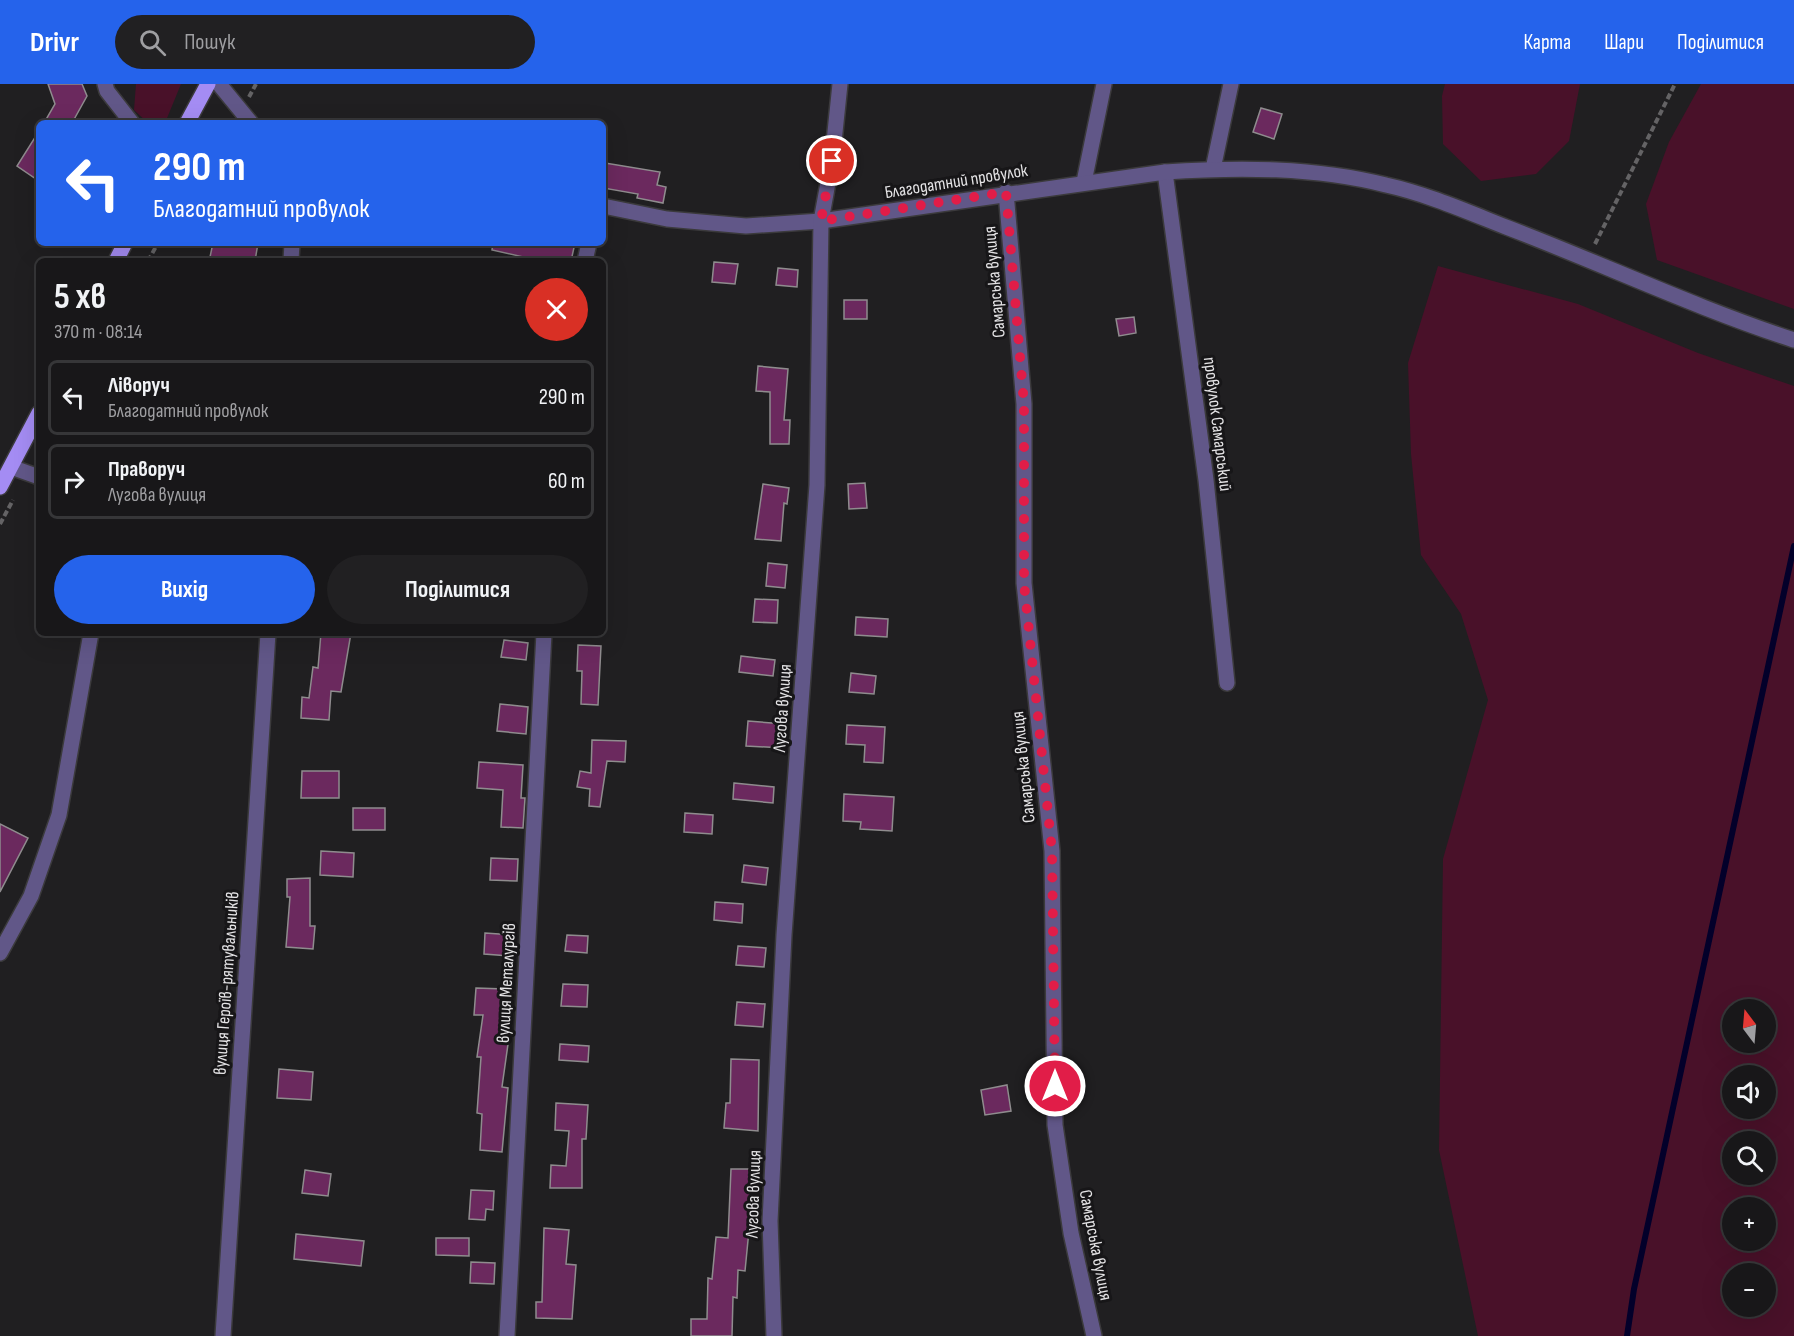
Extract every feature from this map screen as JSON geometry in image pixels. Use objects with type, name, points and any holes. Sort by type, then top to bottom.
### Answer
[{"type":"main road","points":[[189,120],[208,84]]},
{"type":"main road","points":[[0,487],[36,419]]},
{"type":"street","points":[[105,84],[107,91],[130,120]]},
{"type":"street","points":[[219,84],[249,120]]},
{"type":"street","name":"Лугова вулиця","points":[[774,1336],[770,1221],[784,935],[817,484],[821,221],[832,161],[840,84]]},
{"type":"street","points":[[1084,182],[1104,84]]},
{"type":"street","points":[[1213,169],[1231,84]]},
{"type":"street","name":"Благодатний провулок","points":[[606,207],[667,219],[746,226],[821,221],[1006,192],[1165,172],[1213,169],[1292,171],[1386,184],[1588,258],[1736,321],[1794,340]]},
{"type":"street","name":"провулок Самарський","points":[[1165,172],[1206,480],[1227,683]]},
{"type":"street","name":"Самарська вулиця","points":[[1006,192],[1024,404],[1024,583],[1052,851],[1055,1125],[1071,1233],[1094,1336]]},
{"type":"street","points":[[11,467],[36,476]]},
{"type":"street","points":[[0,953],[31,896],[59,815],[90,636]]},
{"type":"street","name":"вулиця Героїв-рятувальників","points":[[223,1336],[268,636]]},
{"type":"street","name":"вулиця Металургів","points":[[507,1336],[544,636]]},
{"type":"path","points":[[1588,258],[1675,84]]},
{"type":"shaded area","points":[[136,84],[181,84],[166,120],[145,120],[134,110]]},
{"type":"shaded area","points":[[1445,84],[1580,84],[1569,141],[1536,174],[1481,181],[1443,144],[1442,96]]},
{"type":"shaded area","points":[[1701,84],[1794,84],[1794,309],[1657,260],[1646,204],[1669,142]]},
{"type":"shaded area","points":[[1438,266],[1578,304],[1698,353],[1794,386],[1794,1336],[1478,1336],[1439,1150],[1443,859],[1488,700],[1461,614],[1421,555],[1411,454],[1408,363]]},
{"type":"building","points":[[48,84],[82,84],[87,96],[74,120],[46,120],[55,104]]},
{"type":"building","points":[[1261,108],[1282,114],[1274,139],[1253,132]]},
{"type":"building","points":[[36,136],[36,179],[17,166]]},
{"type":"building","points":[[606,163],[660,172],[657,185],[666,187],[663,203],[637,198],[638,194],[606,189]]},
{"type":"building","points":[[212,246],[258,246],[256,258],[210,257]]},
{"type":"building","points":[[493,246],[574,246],[572,258],[528,258],[492,250]]},
{"type":"building","points":[[714,262],[738,264],[735,284],[712,282]]},
{"type":"building","points":[[778,268],[798,270],[797,287],[776,285]]},
{"type":"building","points":[[844,300],[867,300],[867,319],[844,319]]},
{"type":"building","points":[[1134,317],[1136,333],[1119,336],[1116,319]]},
{"type":"building","points":[[758,366],[788,369],[784,420],[790,420],[789,444],[770,444],[770,392],[756,391]]},
{"type":"building","points":[[865,483],[867,508],[849,509],[848,484]]},
{"type":"building","points":[[763,484],[789,488],[787,504],[784,503],[781,541],[755,539]]},
{"type":"building","points":[[768,563],[787,565],[785,588],[766,586]]},
{"type":"building","points":[[755,599],[778,600],[777,623],[753,622]]},
{"type":"building","points":[[856,617],[888,619],[887,637],[855,635]]},
{"type":"building","points":[[321,636],[350,636],[341,692],[331,691],[329,720],[301,718],[302,697],[309,698],[313,667],[318,668]]},
{"type":"building","points":[[504,640],[528,643],[526,660],[501,657]]},
{"type":"building","points":[[578,645],[601,646],[598,705],[581,704],[582,671],[577,671]]},
{"type":"building","points":[[741,656],[775,660],[773,676],[739,672]]},
{"type":"building","points":[[851,673],[876,676],[874,694],[849,692]]},
{"type":"building","points":[[500,704],[528,707],[526,734],[497,731]]},
{"type":"building","points":[[748,721],[785,724],[783,748],[746,746]]},
{"type":"building","points":[[847,725],[885,727],[883,763],[864,762],[865,745],[846,744]]},
{"type":"building","points":[[592,740],[626,741],[625,762],[607,761],[600,807],[589,806],[590,789],[577,787],[580,771],[591,773]]},
{"type":"building","points":[[479,762],[523,765],[521,798],[525,798],[523,828],[501,827],[503,790],[477,788]]},
{"type":"building","points":[[302,771],[339,771],[339,798],[301,798]]},
{"type":"building","points":[[734,783],[774,787],[773,803],[733,799]]},
{"type":"building","points":[[844,794],[894,797],[892,831],[860,829],[861,822],[843,821]]},
{"type":"building","points":[[353,808],[385,808],[385,830],[353,830]]},
{"type":"building","points":[[685,813],[713,815],[712,834],[684,832]]},
{"type":"building","points":[[0,824],[28,838],[0,892]]},
{"type":"building","points":[[321,851],[354,853],[353,877],[320,875]]},
{"type":"building","points":[[491,858],[518,859],[517,881],[490,880]]},
{"type":"building","points":[[744,865],[768,868],[766,885],[742,882]]},
{"type":"building","points":[[310,878],[310,926],[315,926],[313,949],[286,947],[290,897],[287,897],[287,879]]},
{"type":"building","points":[[715,902],[743,904],[742,923],[714,920]]},
{"type":"building","points":[[485,933],[512,935],[510,956],[484,954]]},
{"type":"building","points":[[567,935],[588,936],[587,953],[565,951]]},
{"type":"building","points":[[738,946],[766,948],[764,967],[736,965]]},
{"type":"building","points":[[563,984],[588,985],[587,1007],[561,1006]]},
{"type":"building","points":[[476,988],[505,989],[502,1043],[508,1044],[502,1087],[508,1088],[502,1152],[480,1150],[482,1114],[477,1113],[481,1057],[477,1057],[483,1015],[474,1015]]},
{"type":"building","points":[[737,1002],[765,1004],[763,1027],[735,1025]]},
{"type":"building","points":[[560,1044],[589,1046],[588,1062],[559,1060]]},
{"type":"building","points":[[731,1059],[759,1060],[758,1131],[724,1128],[726,1103],[730,1103]]},
{"type":"building","points":[[279,1069],[313,1072],[311,1100],[277,1098]]},
{"type":"building","points":[[1007,1085],[1011,1111],[985,1115],[981,1090]]},
{"type":"building","points":[[556,1103],[588,1105],[586,1139],[582,1139],[582,1188],[550,1188],[551,1165],[566,1166],[569,1131],[555,1130]]},
{"type":"building","points":[[731,1169],[755,1169],[745,1271],[738,1270],[737,1298],[733,1297],[732,1336],[691,1336],[691,1319],[707,1319],[708,1278],[712,1279],[716,1237],[728,1238]]},
{"type":"building","points":[[305,1170],[331,1174],[328,1196],[302,1193]]},
{"type":"building","points":[[471,1190],[494,1191],[493,1210],[486,1209],[485,1220],[469,1219]]},
{"type":"building","points":[[544,1228],[569,1230],[566,1264],[576,1265],[572,1319],[536,1318],[536,1302],[542,1302]]},
{"type":"building","points":[[296,1234],[364,1241],[361,1266],[294,1259]]},
{"type":"building","points":[[436,1238],[469,1238],[469,1256],[436,1255]]},
{"type":"building","points":[[471,1262],[495,1263],[494,1284],[470,1283]]},
{"type":"waterway","points":[[1627,1336],[1634,1289],[1794,546]]},
{"type":"route","points":[[832,161],[821,221],[918,208],[1006,192],[1024,404],[1024,583],[1052,851],[1055,1086]]}]
